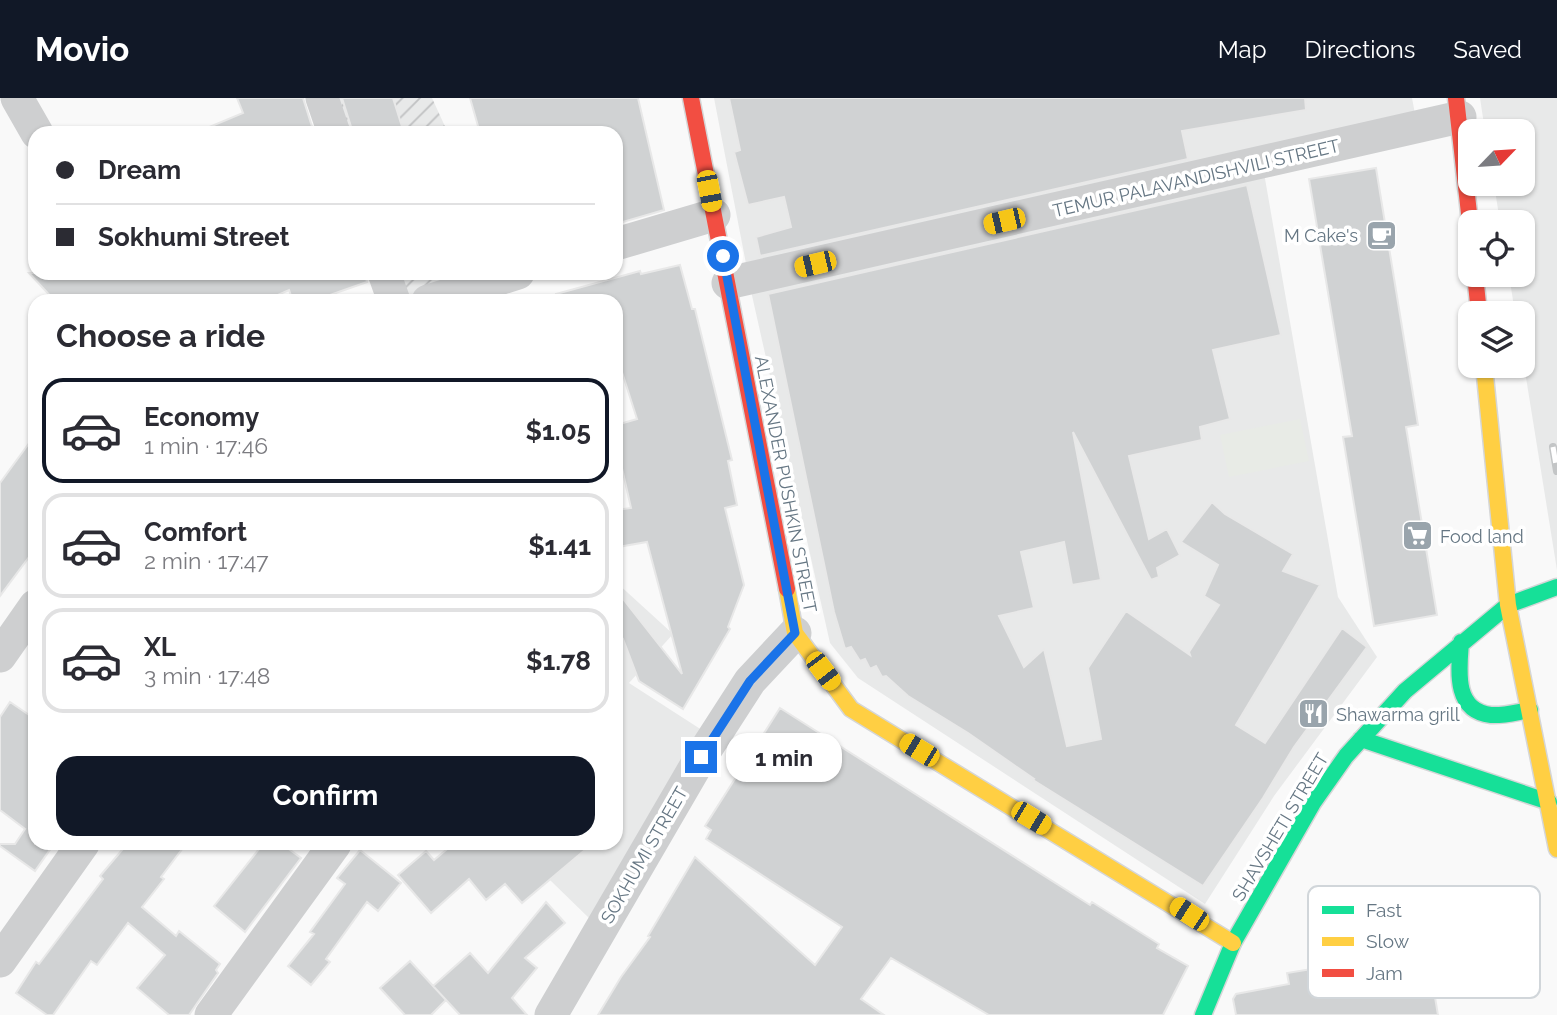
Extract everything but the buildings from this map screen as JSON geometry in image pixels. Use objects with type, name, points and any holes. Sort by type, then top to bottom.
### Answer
[{"type":"main road","name":"ALEXANDER PUSHKIN STREET","points":[[691,98],[795,633],[851,709],[1233,943]]},
{"type":"main road","points":[[1458,108],[1469,210]]},
{"type":"main road","points":[[1486,378],[1508,605],[1557,849]]},
{"type":"main road","name":"SHAVSHETI STREET","points":[[1203,1015],[1233,943],[1313,803],[1346,756],[1405,691],[1461,642],[1508,605],[1557,587]]},
{"type":"main road","points":[[1461,642],[1457,681],[1462,694],[1472,706],[1486,714],[1531,710]]},
{"type":"main road","points":[[1361,740],[1549,802]]},
{"type":"street","points":[[17,98],[33,126]]},
{"type":"street","points":[[322,98],[332,126]]},
{"type":"street","name":"TEMUR PALAVANDISHVILI STREET","points":[[728,283],[1458,108]]},
{"type":"street","points":[[623,242],[714,215]]},
{"type":"street","points":[[450,294],[496,280]]},
{"type":"street","points":[[0,656],[28,616]]},
{"type":"street","name":"SOKHUMI STREET","points":[[551,1015],[701,757],[750,681],[795,633]]},
{"type":"street","points":[[0,961],[79,850]]},
{"type":"street","points":[[211,1015],[331,850]]},
{"type":"shaded area","points":[[337,98],[432,98],[445,126],[347,126]]},
{"type":"shaded area","points":[[714,98],[1412,98],[1415,114],[748,274]]},
{"type":"shaded area","points":[[1480,98],[1557,98],[1557,570],[1526,378],[1535,378],[1535,301],[1513,301],[1511,287],[1535,287],[1535,210],[1498,210],[1496,196],[1535,196],[1535,119],[1483,119]]},
{"type":"shaded area","points":[[1264,173],[1338,597],[1377,657],[1274,796],[1205,904],[858,678],[830,643],[751,291]]},
{"type":"shaded area","points":[[401,280],[474,280],[428,294],[406,294]]},
{"type":"shaded area","points":[[1300,419],[1309,461],[1229,477],[1220,435]]},
{"type":"shaded area","points":[[623,588],[673,634],[629,683],[705,732],[590,919],[519,850],[623,850]]},
{"type":"railway","points":[[1553,447],[1557,471]]},
{"type":"traffic: fast","points":[[1203,1015],[1233,943],[1313,803],[1346,756],[1405,691],[1508,605],[1557,587]]},
{"type":"traffic: fast","points":[[1461,642],[1461,687],[1470,706],[1491,715],[1530,710]]},
{"type":"traffic: fast","points":[[1361,739],[1549,802]]},
{"type":"traffic: slow","points":[[1485,378],[1508,605],[1557,849]]},
{"type":"traffic: slow","points":[[787,589],[795,633],[851,709],[1233,943]]},
{"type":"traffic: jam","points":[[691,98],[787,589]]},
{"type":"traffic: jam","points":[[1456,98],[1469,210]]},
{"type":"traffic: jam","points":[[1476,287],[1478,301]]},
{"type":"place","name":"M Cake's","points":[[1381,235]]},
{"type":"place","name":"Food land","points":[[1417,536]]},
{"type":"place","name":"Shawarma grill","points":[[1313,714]]},
{"type":"route","points":[[701,757],[750,681],[795,633],[723,256]]}]
